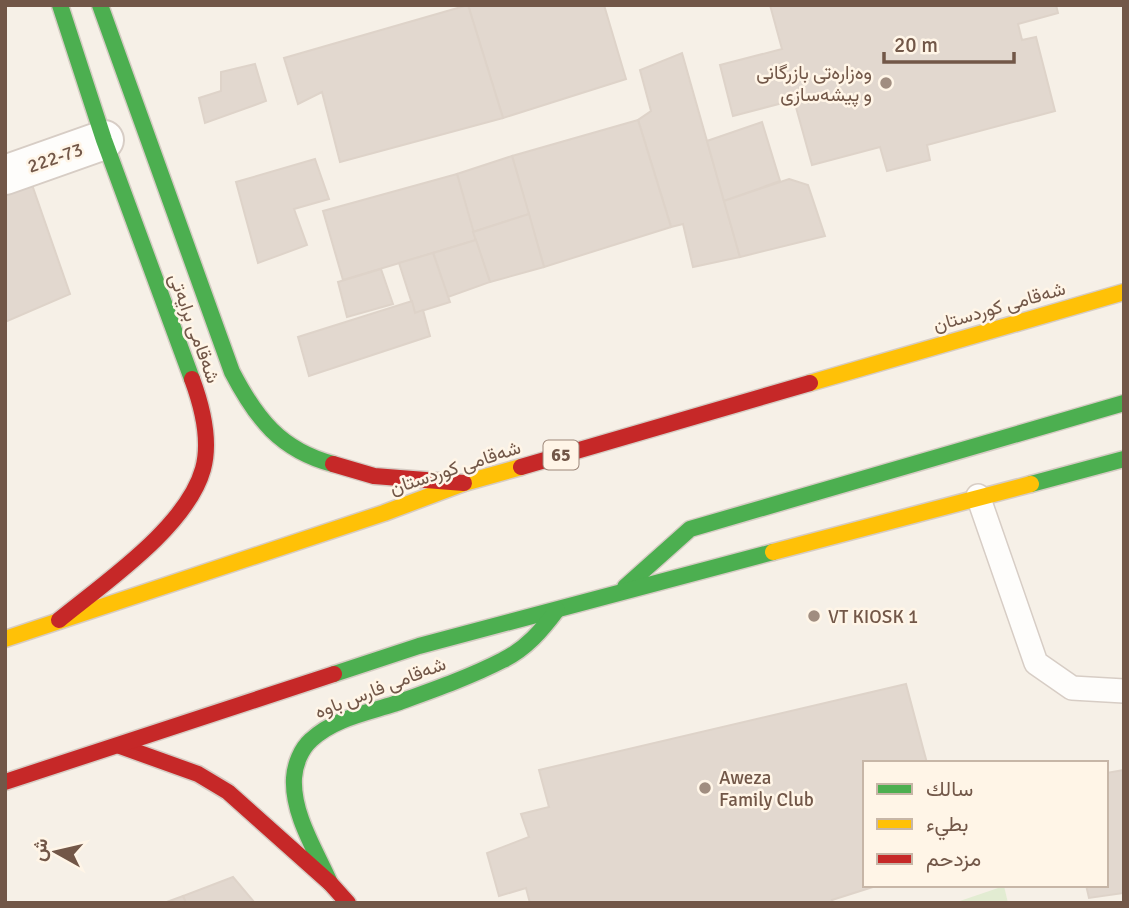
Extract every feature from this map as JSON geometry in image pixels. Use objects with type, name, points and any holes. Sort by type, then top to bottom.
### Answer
[{"type":"main road","name":"شەقامی برایەتی","points":[[60,5],[124,133],[232,372],[264,424],[273,433],[317,460],[374,476],[464,483]]},
{"type":"main road","name":"شەقامی برایەتی","points":[[59,620],[163,533],[197,486],[204,462],[202,407],[124,133],[100,5]]},
{"type":"main road","name":"شەقامی کوردستان","points":[[5,639],[384,513],[464,483],[1124,292]]},
{"type":"main road","points":[[618,594],[690,529],[1124,403]]},
{"type":"main road","points":[[5,782],[419,646],[1124,459]]},
{"type":"main road","name":"شەقامی فارس باوە","points":[[330,883],[296,801],[292,775],[304,744],[331,725],[431,691],[504,660],[524,647],[542,630],[556,610]]},
{"type":"main road","name":"شەقامی فارس باوە","points":[[120,746],[198,774],[228,792],[330,883],[348,903]]},
{"type":"street","name":"222-73","points":[[5,174],[124,133]]},
{"type":"lane","points":[[978,496],[1036,663],[1072,688],[1124,691]]},
{"type":"green space","points":[[1004,887],[1008,903],[954,903]]},
{"type":"building","points":[[468,5],[604,5],[626,79],[503,118]]},
{"type":"building","points":[[468,5],[503,118],[340,162],[322,92],[298,104],[284,58]]},
{"type":"building","name":"وەزارەتی بازرگانی و پیشەسازی","points":[[770,5],[1056,5],[1058,13],[1018,24],[1022,40],[1036,37],[1055,111],[927,145],[930,160],[887,171],[880,147],[812,165],[794,100],[733,116],[720,65],[782,49]]},
{"type":"building","points":[[682,53],[740,257],[693,267],[683,224],[671,227],[638,120],[651,111],[640,70]]},
{"type":"building","points":[[255,64],[266,101],[205,123],[199,98],[221,91],[221,72]]},
{"type":"building","points":[[638,120],[671,227],[544,267],[512,156]]},
{"type":"building","points":[[762,122],[780,181],[724,201],[707,141]]},
{"type":"building","points":[[512,156],[529,214],[473,232],[457,174]]},
{"type":"building","points":[[315,159],[329,199],[294,209],[307,245],[258,263],[236,182]]},
{"type":"building","points":[[457,174],[476,240],[343,280],[323,211]]},
{"type":"building","points":[[29,176],[70,294],[5,322],[5,185]]},
{"type":"building","points":[[789,179],[808,185],[825,236],[740,257],[724,201]]},
{"type":"building","points":[[529,214],[544,267],[490,282],[473,232]]},
{"type":"building","points":[[476,240],[490,282],[448,297],[433,253]]},
{"type":"building","points":[[433,253],[450,302],[415,313],[399,263]]},
{"type":"building","points":[[381,269],[393,304],[347,317],[338,282]]},
{"type":"building","points":[[412,301],[415,313],[423,310],[430,336],[309,376],[298,337]]},
{"type":"building","name":"Aweza Family Club","points":[[906,684],[926,761],[863,761],[863,887],[873,887],[832,900],[833,903],[530,903],[526,888],[499,896],[487,853],[529,837],[521,814],[549,807],[539,770]]},
{"type":"building","points":[[1124,770],[1124,893],[1089,898],[1086,887],[1108,887],[1108,773]]},
{"type":"building","points":[[233,877],[255,903],[186,903],[183,896]]},
{"type":"building","points":[[183,896],[186,903],[164,903]]},
{"type":"traffic: fast","points":[[60,5],[104,140],[192,379]]},
{"type":"traffic: fast","points":[[100,5],[232,372],[250,404],[284,441],[314,458],[333,464]]},
{"type":"traffic: fast","points":[[625,587],[690,529],[1124,403]]},
{"type":"traffic: fast","points":[[1031,484],[1124,459]]},
{"type":"traffic: fast","points":[[334,674],[419,646],[773,552]]},
{"type":"traffic: fast","points":[[330,883],[306,832],[294,792],[296,767],[307,744],[340,722],[435,689],[503,660],[533,638],[557,610]]},
{"type":"traffic: slow","points":[[810,383],[1124,292]]},
{"type":"traffic: slow","points":[[5,639],[384,513],[464,483],[521,467]]},
{"type":"traffic: slow","points":[[773,552],[1031,484]]},
{"type":"traffic: jam","points":[[59,620],[162,533],[194,491],[203,469],[206,435],[192,379]]},
{"type":"traffic: jam","points":[[521,467],[810,383]]},
{"type":"traffic: jam","points":[[333,464],[374,476],[464,483]]},
{"type":"traffic: jam","points":[[5,782],[334,674]]},
{"type":"traffic: jam","points":[[120,746],[198,774],[228,792],[330,883],[348,903]]},
{"type":"place","name":"وەزارەتی بازرگانی و پیشەسازی","points":[[886,83]]},
{"type":"place","name":"VT KIOSK 1","points":[[814,616]]},
{"type":"place","name":"Aweza Family Club","points":[[705,788]]}]
